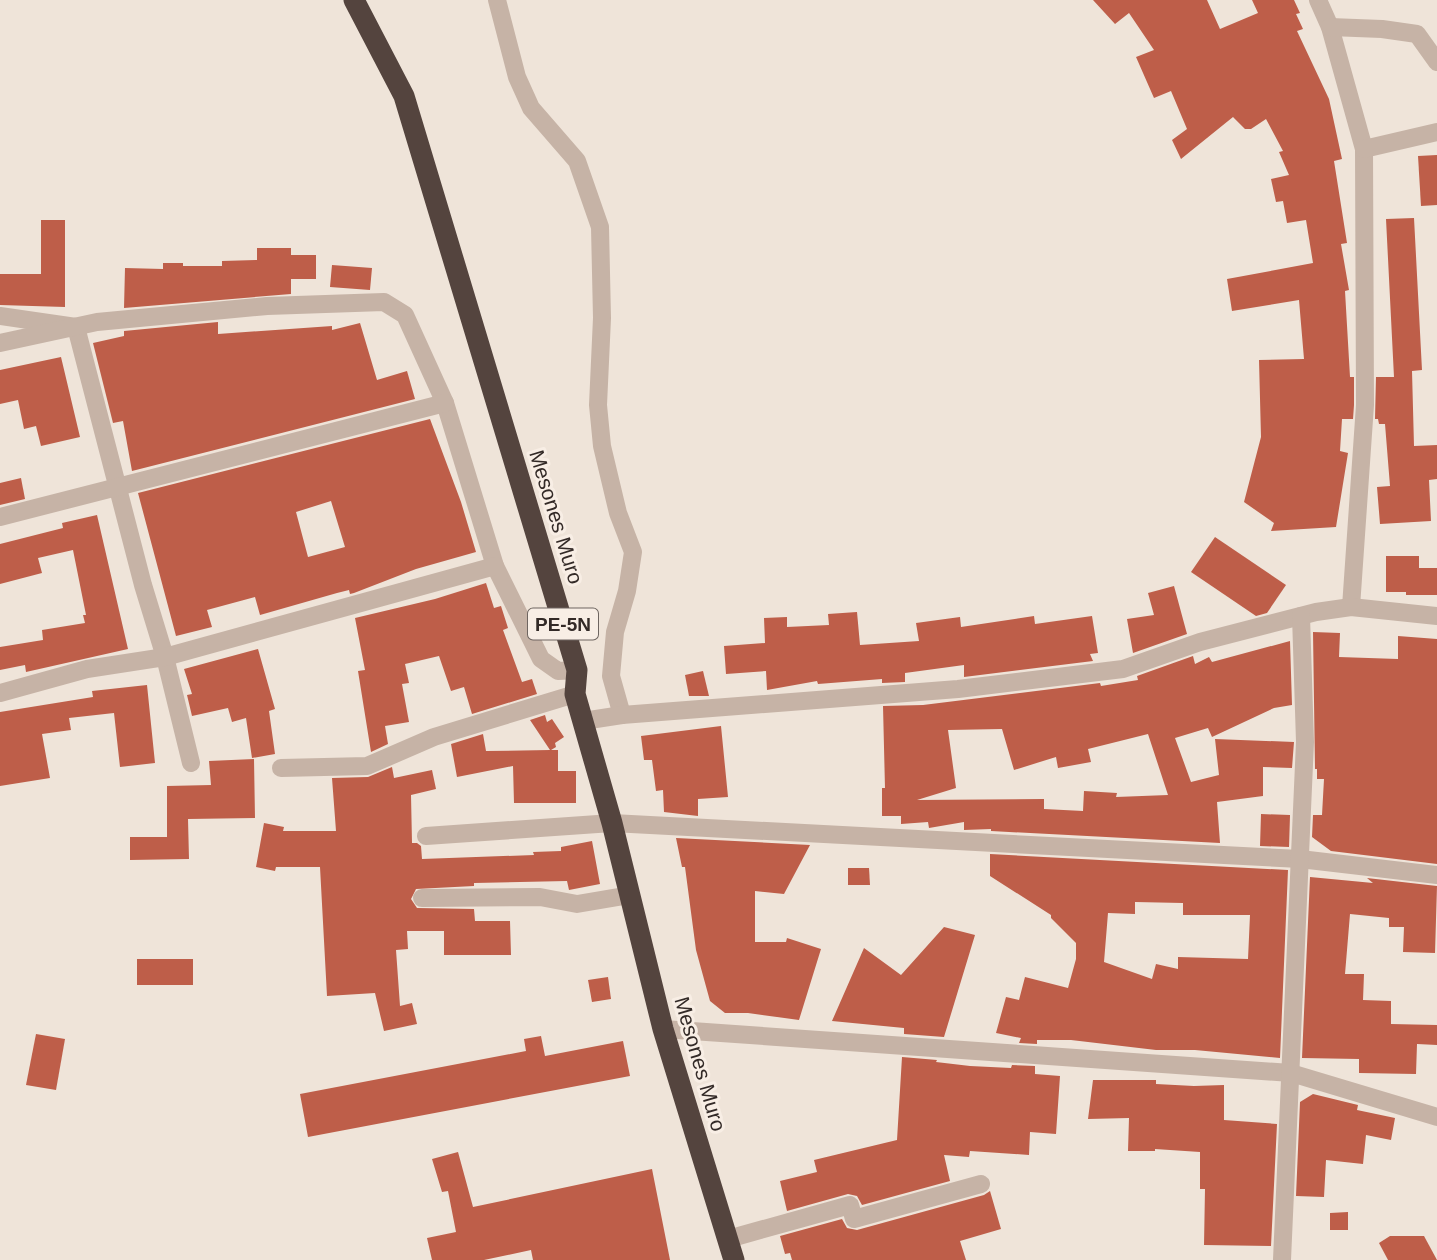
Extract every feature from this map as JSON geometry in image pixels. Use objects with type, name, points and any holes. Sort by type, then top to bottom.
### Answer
[{"type":"highway","name":"Mesones Muro","points":[[354,0],[404,96],[577,670],[575,694],[612,823],[663,1029],[734,1260]]},
{"type":"street","points":[[497,0],[517,77],[531,108],[577,161],[600,227],[602,318],[598,405],[602,446],[618,513],[633,552],[627,590],[615,632],[611,676],[622,715]]},
{"type":"street","points":[[1318,0],[1330,27],[1364,149],[1365,405],[1350,607]]},
{"type":"street","points":[[1330,27],[1382,29],[1417,34],[1437,62]]},
{"type":"street","points":[[1364,149],[1437,132]]},
{"type":"street","points":[[0,343],[97,322],[267,306],[384,302],[405,315],[445,404],[495,566],[541,659],[558,671],[577,670]]},
{"type":"street","points":[[0,316],[76,327]]},
{"type":"street","points":[[76,327],[191,763]]},
{"type":"street","points":[[0,517],[445,404]]},
{"type":"street","points":[[4,692],[87,670],[165,657],[495,566]]},
{"type":"street","points":[[583,721],[622,715],[958,689],[1123,670],[1200,642],[1301,616],[1350,607],[1437,615]]},
{"type":"street","points":[[1282,1260],[1305,742],[1301,616]]},
{"type":"street","points":[[281,768],[367,766],[433,737],[575,694]]},
{"type":"street","points":[[426,836],[612,823],[1300,859],[1437,875]]},
{"type":"street","points":[[422,898],[540,897],[577,904],[630,895]]},
{"type":"street","points":[[663,1029],[1291,1073],[1437,1117]]},
{"type":"street","points":[[728,1238],[850,1205],[855,1219],[981,1184]]},
{"type":"building","points":[[1093,0],[1207,0],[1220,29],[1258,13],[1252,0],[1294,0],[1300,13],[1296,14],[1303,29],[1297,31],[1329,99],[1342,159],[1334,161],[1347,243],[1341,244],[1349,290],[1345,291],[1350,377],[1354,377],[1354,405],[1353,419],[1342,419],[1340,451],[1348,453],[1336,527],[1271,531],[1274,523],[1244,502],[1261,437],[1259,360],[1304,359],[1299,300],[1232,311],[1227,279],[1313,263],[1306,220],[1287,223],[1283,201],[1276,202],[1271,179],[1289,175],[1279,152],[1283,151],[1266,119],[1251,129],[1245,129],[1233,117],[1181,159],[1172,140],[1187,129],[1171,91],[1154,98],[1136,57],[1154,50],[1129,13],[1115,24]]},
{"type":"building","points":[[1437,155],[1437,205],[1421,206],[1418,156]]},
{"type":"building","points":[[1414,218],[1422,370],[1412,371],[1414,446],[1437,445],[1437,479],[1429,480],[1431,521],[1380,524],[1377,487],[1390,486],[1385,424],[1379,424],[1378,419],[1375,419],[1376,377],[1394,377],[1386,219]]},
{"type":"building","points":[[41,220],[65,220],[65,307],[0,305],[0,274],[41,274]]},
{"type":"building","points":[[257,248],[291,248],[291,255],[316,255],[316,279],[291,279],[291,294],[124,308],[125,268],[163,269],[163,263],[222,266],[222,261],[257,260]]},
{"type":"building","points":[[332,265],[372,268],[370,290],[330,287]]},
{"type":"building","points":[[218,322],[218,334],[332,326],[332,330],[360,323],[377,380],[407,371],[415,399],[132,471],[123,421],[113,423],[93,343],[124,336],[124,331]]},
{"type":"building","points":[[61,357],[80,437],[41,446],[36,426],[24,429],[18,400],[0,404],[0,370]]},
{"type":"building","points":[[430,419],[461,502],[476,552],[416,569],[354,593],[350,594],[349,590],[260,615],[255,597],[207,610],[212,627],[176,636],[138,493]],"holes":[[[331,501],[345,547],[308,557],[296,512]]]},
{"type":"building","points":[[21,478],[25,499],[0,505],[0,483]]},
{"type":"building","points":[[97,515],[128,649],[26,672],[25,665],[0,670],[0,647],[43,640],[42,630],[85,623],[83,615],[86,615],[73,550],[38,558],[42,573],[0,584],[0,544],[63,528],[62,523]]},
{"type":"building","points":[[1215,537],[1286,585],[1267,613],[1256,616],[1191,572]]},
{"type":"building","points":[[1386,556],[1419,556],[1419,568],[1437,568],[1437,595],[1386,592]]},
{"type":"building","points":[[486,583],[494,608],[501,606],[508,628],[503,630],[522,682],[532,679],[537,694],[472,714],[464,687],[451,691],[439,656],[405,664],[409,683],[402,684],[409,722],[385,726],[388,744],[371,752],[358,671],[365,670],[355,618],[435,599]]},
{"type":"building","points":[[1174,586],[1187,634],[1133,653],[1127,619],[1154,615],[1148,593]]},
{"type":"building","points":[[857,612],[860,645],[919,641],[916,623],[960,617],[961,627],[1034,616],[1035,624],[1092,616],[1098,653],[1090,654],[1093,661],[964,677],[964,665],[905,673],[905,682],[882,683],[882,679],[818,684],[817,681],[767,690],[766,671],[726,674],[724,646],[765,643],[764,618],[787,617],[787,627],[829,625],[828,614]]},
{"type":"building","points":[[1313,632],[1340,633],[1339,657],[1398,659],[1398,636],[1437,639],[1437,864],[1331,851],[1312,837],[1313,815],[1322,815],[1324,779],[1317,779],[1315,769]]},
{"type":"building","points":[[1290,641],[1292,705],[1274,708],[1212,737],[1208,728],[1175,738],[1191,782],[1219,775],[1215,739],[1294,742],[1292,768],[1263,767],[1263,796],[1217,802],[1220,843],[991,829],[964,830],[964,822],[929,828],[928,822],[901,824],[901,816],[882,816],[882,788],[885,788],[883,706],[923,705],[1100,683],[1101,686],[1138,680],[1137,676],[1193,656],[1195,664],[1209,657],[1212,662]],"holes":[[[1002,729],[1014,770],[1056,757],[1058,768],[1091,762],[1088,749],[1148,734],[1168,795],[1116,797],[1117,793],[1084,791],[1083,811],[1044,809],[1044,799],[917,800],[956,788],[948,730]]]},
{"type":"building","points":[[258,649],[275,709],[269,711],[275,754],[252,758],[246,718],[232,722],[228,708],[192,716],[187,695],[192,694],[184,669]]},
{"type":"building","points":[[703,671],[709,696],[689,696],[685,675]]},
{"type":"building","points":[[147,685],[155,763],[120,767],[114,713],[69,718],[71,730],[42,734],[50,778],[0,786],[0,712],[93,697],[92,691]]},
{"type":"building","points":[[545,715],[547,722],[552,719],[564,737],[555,743],[556,747],[551,750],[558,750],[558,771],[576,771],[576,803],[514,803],[513,766],[457,777],[451,744],[483,734],[486,751],[550,750],[530,720]]},
{"type":"building","points":[[721,726],[728,797],[698,799],[698,816],[664,812],[663,790],[656,791],[652,760],[644,760],[641,736]]},
{"type":"building","points":[[254,759],[255,818],[188,819],[189,859],[130,860],[130,837],[167,837],[167,786],[211,785],[209,761]]},
{"type":"building","points":[[392,767],[394,778],[432,770],[436,789],[411,795],[412,843],[421,846],[422,859],[534,855],[533,852],[561,851],[561,847],[592,841],[600,884],[569,890],[567,881],[474,883],[474,886],[416,889],[411,899],[417,908],[474,909],[475,921],[510,921],[511,955],[444,955],[444,931],[407,931],[408,949],[396,950],[400,1006],[412,1003],[417,1024],[384,1031],[375,993],[327,996],[320,867],[276,867],[275,871],[256,867],[264,823],[284,827],[283,831],[336,831],[332,778],[368,777]]},
{"type":"building","points":[[1261,814],[1290,815],[1289,847],[1260,846]]},
{"type":"building","points":[[676,838],[810,845],[784,894],[755,891],[755,942],[786,942],[787,938],[821,949],[799,1020],[748,1013],[725,1013],[710,1001],[696,950],[685,867],[682,867]]},
{"type":"building","points":[[990,854],[1288,870],[1280,1058],[1195,1050],[1156,1050],[1071,1040],[1019,1043],[1021,1038],[996,1033],[1006,997],[1019,1000],[1025,977],[1068,988],[1076,959],[1076,943],[1051,915],[990,876]],"holes":[[[1135,902],[1183,903],[1183,915],[1250,915],[1248,959],[1178,957],[1178,969],[1156,964],[1152,979],[1104,962],[1108,913],[1135,914]]]},
{"type":"building","points":[[848,868],[869,868],[870,885],[848,885]]},
{"type":"building","points":[[1310,877],[1373,883],[1367,878],[1437,886],[1435,953],[1403,952],[1404,927],[1389,927],[1389,918],[1350,914],[1345,974],[1364,974],[1363,1000],[1391,1001],[1391,1024],[1437,1025],[1437,1045],[1417,1044],[1416,1074],[1359,1073],[1359,1059],[1302,1058]]},
{"type":"building","points":[[944,927],[975,935],[944,1037],[904,1034],[904,1028],[832,1021],[864,948],[901,975]]},
{"type":"building","points":[[137,959],[193,959],[193,985],[137,985]]},
{"type":"building","points":[[608,977],[611,999],[592,1002],[588,980]]},
{"type":"building","points":[[36,1034],[65,1039],[56,1090],[26,1085]]},
{"type":"building","points":[[541,1036],[545,1056],[623,1041],[630,1076],[308,1137],[300,1094],[526,1051],[524,1039]]},
{"type":"building","points":[[902,1057],[970,1066],[1035,1066],[1035,1074],[1060,1076],[1056,1134],[1030,1132],[1029,1155],[970,1151],[969,1157],[944,1155],[950,1181],[862,1205],[857,1196],[848,1194],[787,1211],[780,1181],[817,1172],[814,1160],[897,1140]]},
{"type":"building","points":[[1093,1080],[1156,1080],[1156,1084],[1224,1085],[1224,1120],[1277,1124],[1271,1246],[1204,1245],[1205,1189],[1200,1189],[1200,1152],[1155,1149],[1128,1151],[1129,1118],[1088,1119]]},
{"type":"building","points":[[1313,1094],[1358,1105],[1357,1110],[1395,1118],[1391,1140],[1366,1135],[1363,1164],[1326,1160],[1324,1197],[1296,1196],[1300,1102]]},
{"type":"building","points":[[458,1152],[473,1207],[652,1169],[670,1260],[533,1260],[531,1250],[484,1260],[432,1260],[427,1238],[456,1232],[448,1191],[442,1192],[432,1159]]},
{"type":"building","points":[[990,1191],[1001,1229],[960,1241],[966,1260],[792,1260],[790,1253],[785,1254],[780,1236],[842,1219],[847,1228],[857,1230],[984,1195]]},
{"type":"building","points":[[1348,1212],[1348,1230],[1330,1230],[1330,1213]]},
{"type":"building","points":[[1390,1236],[1424,1236],[1437,1260],[1388,1260],[1379,1243]]}]
